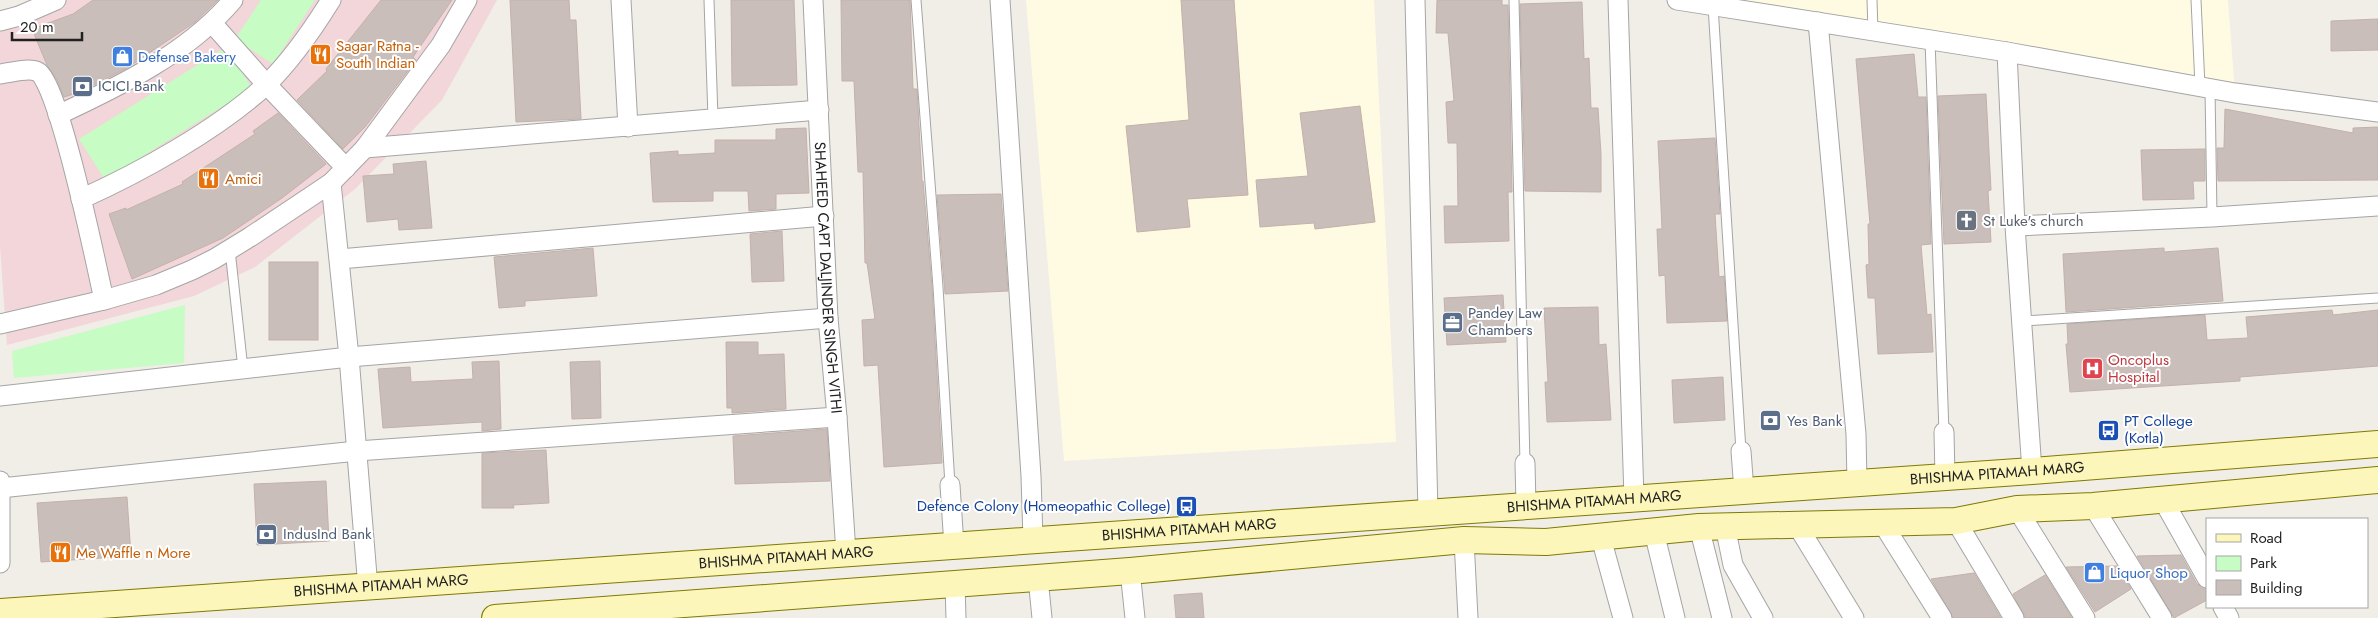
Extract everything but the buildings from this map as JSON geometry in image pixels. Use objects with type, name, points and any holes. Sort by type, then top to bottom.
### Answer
[{"type":"main road","name":"BHISHMA PITAMAH MARG","points":[[0,612],[368,588],[2032,471],[2378,444]]},
{"type":"main road","points":[[495,618],[712,610],[955,584],[1130,571],[1464,540],[1546,542],[1699,527],[1956,521],[2017,509],[2093,506],[2378,480]]},
{"type":"street","points":[[0,21],[18,16],[56,0]]},
{"type":"street","points":[[58,116],[141,73],[212,23],[233,0]]},
{"type":"street","points":[[81,199],[110,186],[202,132],[266,84],[317,22],[331,0]]},
{"type":"street","points":[[0,324],[104,300],[156,284],[199,266],[230,250],[331,183],[365,148],[441,45],[467,0]]},
{"type":"street","points":[[622,0],[628,127]]},
{"type":"street","name":"SHAHEED CAPT DALJINDER SINGH VITHI","points":[[813,0],[828,318],[846,553]]},
{"type":"street","points":[[1000,0],[1031,476],[1033,540]]},
{"type":"street","points":[[1415,0],[1428,512]]},
{"type":"street","points":[[1618,0],[1634,498]]},
{"type":"street","points":[[1677,0],[2007,52],[2205,87],[2378,112]]},
{"type":"street","points":[[1818,22],[1856,434],[1857,483]]},
{"type":"street","points":[[212,23],[266,84],[346,168]]},
{"type":"street","points":[[2007,52],[2032,471]]},
{"type":"street","points":[[0,74],[34,71],[40,73],[44,79],[58,116],[81,199],[104,300]]},
{"type":"street","points":[[365,148],[819,110]]},
{"type":"street","points":[[331,183],[349,357],[368,588]]},
{"type":"street","points":[[2016,226],[2212,217],[2378,206]]},
{"type":"street","points":[[340,259],[824,216]]},
{"type":"street","points":[[0,396],[349,357],[828,318]]},
{"type":"street","points":[[0,488],[357,451],[837,417]]},
{"type":"street","points":[[1944,432],[1945,477]]},
{"type":"street","points":[[1741,451],[1744,491]]},
{"type":"street","points":[[1525,463],[1526,506]]},
{"type":"street","points":[[0,481],[0,563]]},
{"type":"street","points":[[950,485],[954,546]]},
{"type":"street","points":[[2163,500],[2206,576]]},
{"type":"street","points":[[2093,506],[2162,618]]},
{"type":"street","points":[[2017,509],[2085,618]]},
{"type":"street","points":[[1956,521],[2014,618]]},
{"type":"street","points":[[1883,524],[1942,618]]},
{"type":"street","points":[[1725,526],[1733,565],[1763,618]]},
{"type":"street","points":[[1797,526],[1854,618]]},
{"type":"street","points":[[1699,527],[1722,618]]},
{"type":"street","points":[[1654,532],[1675,618]]},
{"type":"street","points":[[1601,538],[1623,618]]},
{"type":"street","points":[[1464,540],[1468,618]]},
{"type":"street","points":[[1130,571],[1135,618]]},
{"type":"street","points":[[1038,578],[1042,618]]},
{"type":"street","points":[[955,584],[956,618]]},
{"type":"lane","points":[[709,0],[713,118]]},
{"type":"lane","points":[[916,0],[938,287],[950,485]]},
{"type":"lane","points":[[1514,0],[1525,463]]},
{"type":"lane","points":[[1872,0],[1873,31]]},
{"type":"lane","points":[[2196,0],[2205,87],[2212,217]]},
{"type":"lane","points":[[1714,6],[1741,451]]},
{"type":"lane","points":[[1930,40],[1944,432]]},
{"type":"lane","points":[[230,250],[243,369]]},
{"type":"lane","points":[[2023,321],[2378,298]]},
{"type":"shaded area","points":[[42,0],[497,0],[442,100],[355,189],[255,267],[194,296],[7,345],[0,246],[0,15]]},
{"type":"shaded area","points":[[1026,0],[1374,0],[1396,442],[1064,461]]},
{"type":"shaded area","points":[[1676,0],[2228,0],[2235,93]]},
{"type":"green space","points":[[261,0],[315,0],[273,64],[235,39]]},
{"type":"green space","points":[[226,47],[252,88],[105,180],[79,139]]},
{"type":"green space","points":[[185,305],[184,363],[14,378],[12,351]]},
{"type":"place","name":"Sagar Ratna - South Indian","points":[[320,55]]},
{"type":"place","name":"Defense Bakery","points":[[122,57]]},
{"type":"place","name":"ICICI Bank","points":[[82,86]]},
{"type":"place","name":"Amici","points":[[209,179]]},
{"type":"place","name":"St Luke's church","points":[[1967,221]]},
{"type":"place","name":"Pandey Law Chambers","points":[[1452,322]]},
{"type":"place","name":"Oncoplus Hospital","points":[[2092,369]]},
{"type":"place","name":"Yes Bank","points":[[1771,421]]},
{"type":"place","name":"PT College (Kotla)","points":[[2108,430]]},
{"type":"place","name":"Defence Colony (Homeopathic College)","points":[[1187,506]]},
{"type":"place","name":"IndusInd Bank","points":[[267,534]]},
{"type":"place","name":"Me Waffle n More","points":[[60,553]]},
{"type":"place","name":"Liquor Shop","points":[[2094,573]]}]
